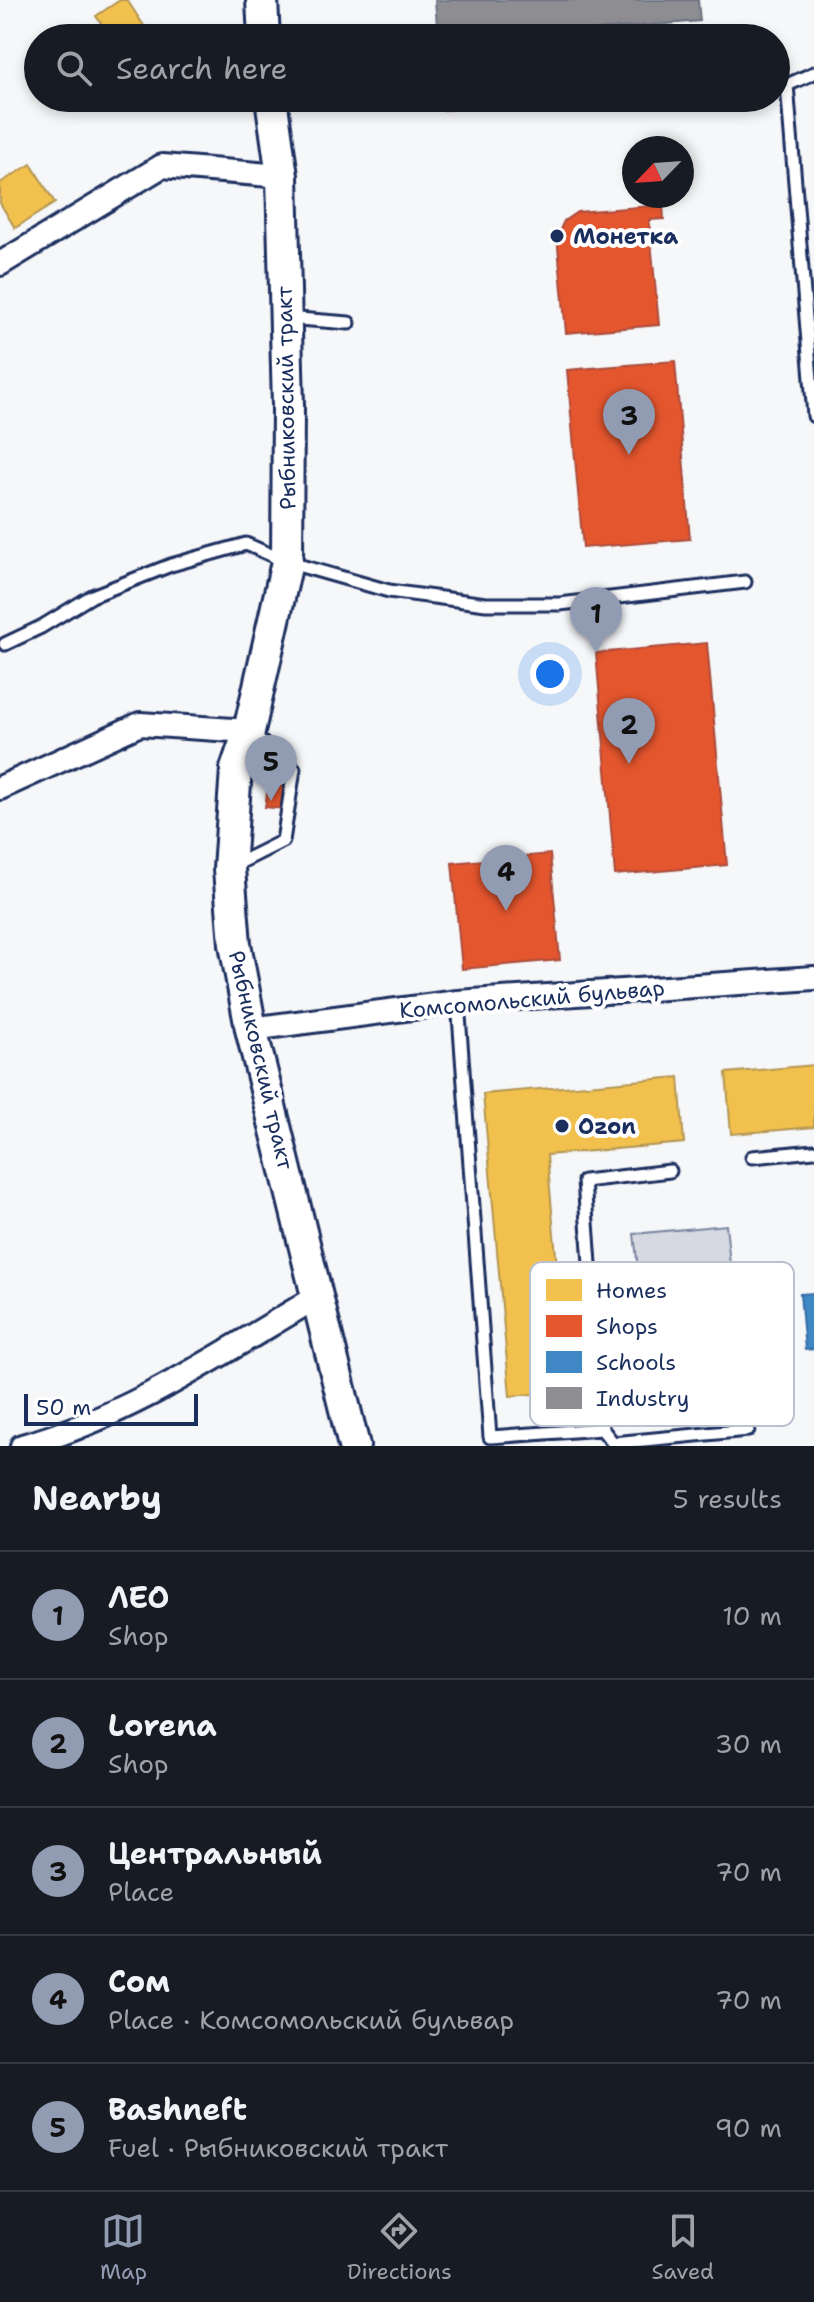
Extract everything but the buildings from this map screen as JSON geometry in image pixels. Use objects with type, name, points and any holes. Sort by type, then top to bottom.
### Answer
[{"type":"main road","points":[[262,0],[263,24]]},
{"type":"main road","name":"Рыбниковский тракт","points":[[273,112],[282,176],[288,406],[287,562],[249,731],[236,769],[229,869],[235,944],[251,1029],[354,1446]]},
{"type":"street","points":[[0,264],[162,166],[282,176]]},
{"type":"street","points":[[0,788],[140,724],[249,731]]},
{"type":"street","name":"Комсомольский бульвар","points":[[251,1029],[458,1002],[814,978]]},
{"type":"street","points":[[22,1446],[63,1435],[110,1416],[317,1297]]},
{"type":"lane","points":[[790,84],[814,73]]},
{"type":"lane","points":[[789,112],[814,416]]},
{"type":"lane","points":[[285,318],[349,323]]},
{"type":"lane","points":[[5,644],[41,627],[92,596],[171,565],[246,544],[287,562],[389,591],[486,604],[560,604],[745,582]]},
{"type":"lane","points":[[229,869],[283,841],[290,798],[294,769],[249,731]]},
{"type":"lane","points":[[458,1002],[490,1437],[602,1429]]},
{"type":"lane","points":[[752,1157],[814,1151]]},
{"type":"lane","points":[[590,1262],[584,1181],[670,1171]]},
{"type":"lane","points":[[602,1426],[613,1443],[748,1430]]},
{"type":"shaded area","points":[[726,1225],[730,1262],[637,1262],[634,1234]]},
{"type":"place","name":"Монетка","points":[[557,236]]},
{"type":"place","name":"Центральный","points":[[629,455]]},
{"type":"place","name":"ЛЕО","points":[[596,653]]},
{"type":"place","name":"Lorena","points":[[629,764]]},
{"type":"place","name":"Bashneft","points":[[271,801]]},
{"type":"place","name":"Сом","points":[[506,911]]},
{"type":"place","name":"Ozon","points":[[562,1126]]}]
